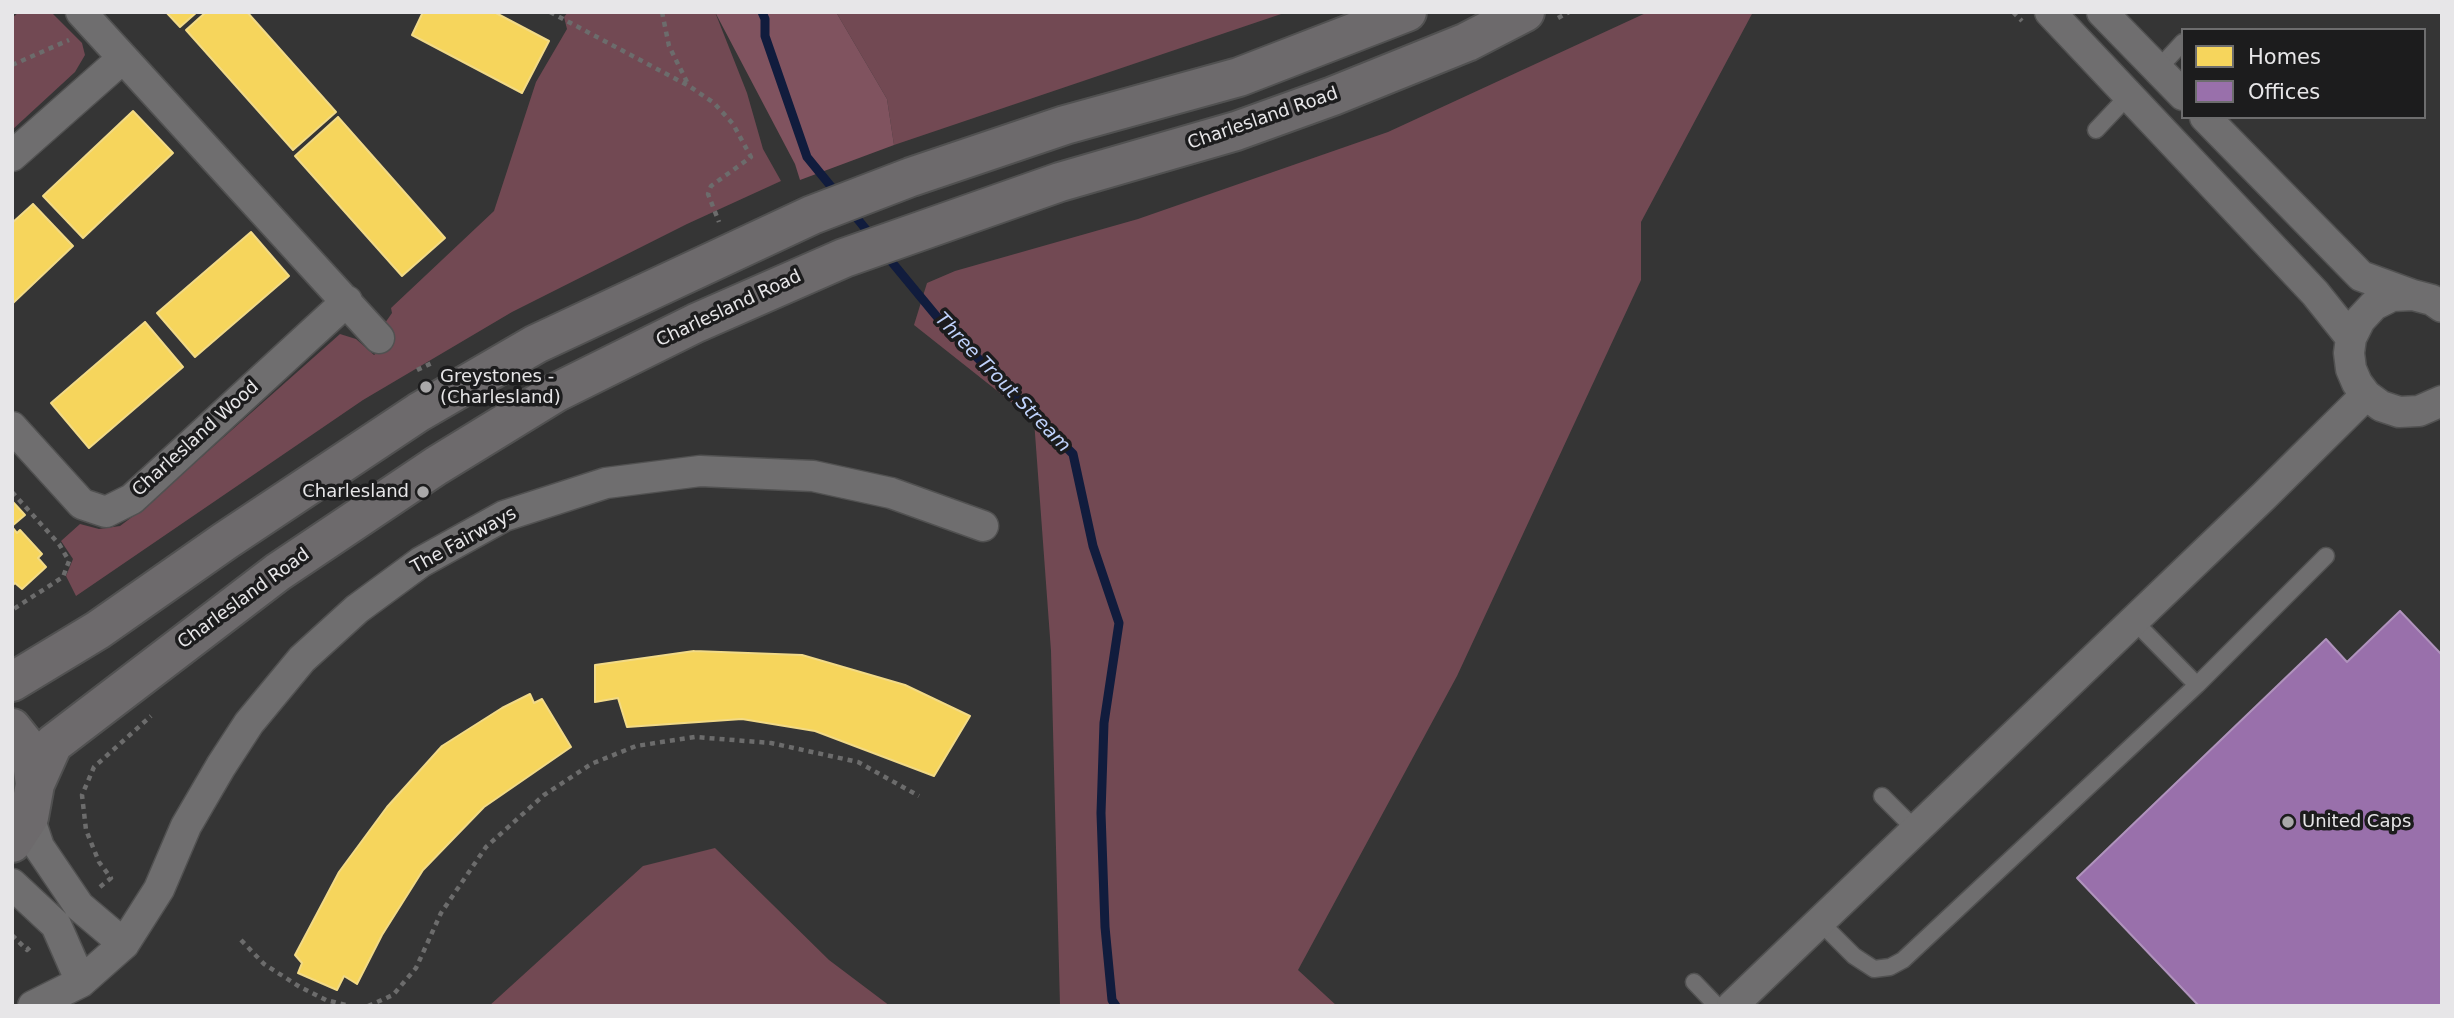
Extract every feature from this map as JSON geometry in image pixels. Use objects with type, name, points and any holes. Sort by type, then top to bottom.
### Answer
[{"type":"main road","points":[[12,682],[97,630],[419,412],[536,344],[812,215],[911,177],[1065,125],[1239,77],[1407,12]]},
{"type":"main road","name":"Charlesland Road","points":[[26,814],[53,744],[73,728],[278,572],[436,466],[555,393],[696,323],[844,258],[1060,182],[1236,131],[1467,42],[1525,12]]},
{"type":"main road","points":[[12,728],[24,743],[32,763],[26,814]]},
{"type":"street","points":[[2102,12],[2181,93]]},
{"type":"street","points":[[86,17],[379,338]]},
{"type":"street","points":[[2040,21],[2129,95],[2315,293],[2351,338]]},
{"type":"street","points":[[12,156],[123,58]]},
{"type":"street","points":[[2207,119],[2361,276],[2432,300],[2442,307]]},
{"type":"street","points":[[2413,295],[2392,296],[2374,305],[2360,320],[2351,338],[2351,369],[2366,395],[2381,406],[2399,412],[2418,411],[2442,401]]},
{"type":"street","name":"Charlesland Wood","points":[[12,427],[82,504],[106,512],[132,499],[347,301]]},
{"type":"street","points":[[1732,1006],[2366,395]]},
{"type":"street","name":"The Fairways","points":[[33,1006],[80,982],[124,944],[159,888],[186,826],[221,766],[248,723],[302,659],[357,609],[421,562],[504,516],[606,483],[700,471],[813,476],[891,494],[983,526]]},
{"type":"street","points":[[26,814],[39,847],[79,905],[124,944]]},
{"type":"street","points":[[12,884],[56,925],[80,982]]},
{"type":"lane","points":[[2158,69],[2181,44]]},
{"type":"lane","points":[[2096,130],[2129,95]]},
{"type":"lane","points":[[1820,922],[1854,956],[1874,969],[1890,967],[1903,960],[2197,685],[2326,556]]},
{"type":"lane","points":[[2134,621],[2197,685]]},
{"type":"lane","points":[[1882,796],[1916,830]]},
{"type":"lane","points":[[1694,982],[1717,1006]]},
{"type":"path","points":[[550,12],[689,86],[715,103],[733,124],[751,157],[712,186],[708,194],[722,229]]},
{"type":"path","points":[[662,12],[669,46],[689,86]]},
{"type":"path","points":[[2013,12],[2040,21]]},
{"type":"path","points":[[12,65],[58,46],[86,17]]},
{"type":"path","points":[[12,492],[59,544],[69,561],[63,577],[12,610]]},
{"type":"path","points":[[368,1006],[393,995],[415,968],[441,913],[486,847],[544,795],[590,764],[636,746],[695,737],[771,743],[858,762],[919,796]]},
{"type":"path","points":[[241,940],[264,964],[300,987],[327,1000],[350,1006]]},
{"type":"shaded area","points":[[19,12],[51,12],[82,43],[85,55],[75,72],[12,130],[12,18]]},
{"type":"shaded area","points":[[568,12],[715,12],[747,93],[763,149],[781,181],[687,224],[512,312],[363,400],[76,596],[66,576],[73,559],[61,541],[80,524],[99,529],[120,526],[144,508],[340,334],[356,339],[374,355],[395,337],[385,323],[392,313],[391,308],[494,211],[536,82],[567,29],[564,17]]},
{"type":"shaded area","points":[[715,12],[836,12],[887,99],[894,145],[800,180],[795,164]]},
{"type":"shaded area","points":[[836,12],[1287,12],[894,145],[887,99]]},
{"type":"shaded area","points":[[1648,12],[1753,12],[1641,222],[1641,280],[1457,676],[1298,970],[1337,1006],[1060,1006],[1051,651],[1034,420],[914,325],[927,283],[955,271],[1138,219],[1388,132]]},
{"type":"shaded area","points":[[715,848],[829,960],[890,1006],[489,1006],[643,866]]},
{"type":"building: Homes","points":[[166,12],[197,12],[180,27]]},
{"type":"building: Homes","points":[[206,12],[247,12],[336,112],[293,150],[186,30]]},
{"type":"building: Homes","points":[[423,12],[494,12],[549,41],[522,93],[412,35]]},
{"type":"building: Homes","points":[[133,111],[173,153],[83,238],[43,196]]},
{"type":"building: Homes","points":[[338,117],[445,238],[402,276],[295,156]]},
{"type":"building: Homes","points":[[33,204],[73,246],[12,304],[12,223]]},
{"type":"building: Homes","points":[[251,232],[289,276],[195,357],[157,313]]},
{"type":"building: Homes","points":[[145,322],[183,367],[89,448],[51,403]]},
{"type":"building: Homes","points":[[12,503],[25,515],[12,526]]},
{"type":"building: Homes","points":[[12,527],[17,533],[20,530],[42,554],[38,558],[46,567],[22,589],[15,583],[12,586]]},
{"type":"building: Homes","points":[[694,651],[802,655],[905,685],[970,716],[934,776],[815,731],[742,719],[627,727],[618,698],[595,702],[595,665]]},
{"type":"building: Homes","points":[[530,694],[534,703],[542,699],[571,747],[484,807],[423,870],[382,935],[357,984],[344,976],[337,990],[298,973],[302,963],[295,955],[339,872],[387,807],[442,746],[502,708]]},
{"type":"building: Offices","name":"United Caps","points":[[2400,611],[2442,655],[2442,1006],[2199,1006],[2077,878],[2326,639],[2347,662]]},
{"type":"waterway","name":"Three Trout Stream","points":[[762,12],[765,19],[765,36],[807,157],[838,195]]},
{"type":"waterway","name":"Three Trout Stream","points":[[851,211],[873,238]]},
{"type":"waterway","name":"Three Trout Stream","points":[[886,255],[938,318],[1073,454],[1093,546],[1119,623],[1104,723],[1101,813],[1105,927],[1112,1000],[1116,1006]]},
{"type":"place","name":"Greystones - (Charlesland)","points":[[426,387]]},
{"type":"place","name":"Charlesland","points":[[423,492]]},
{"type":"place","name":"United Caps","points":[[2288,822]]}]
